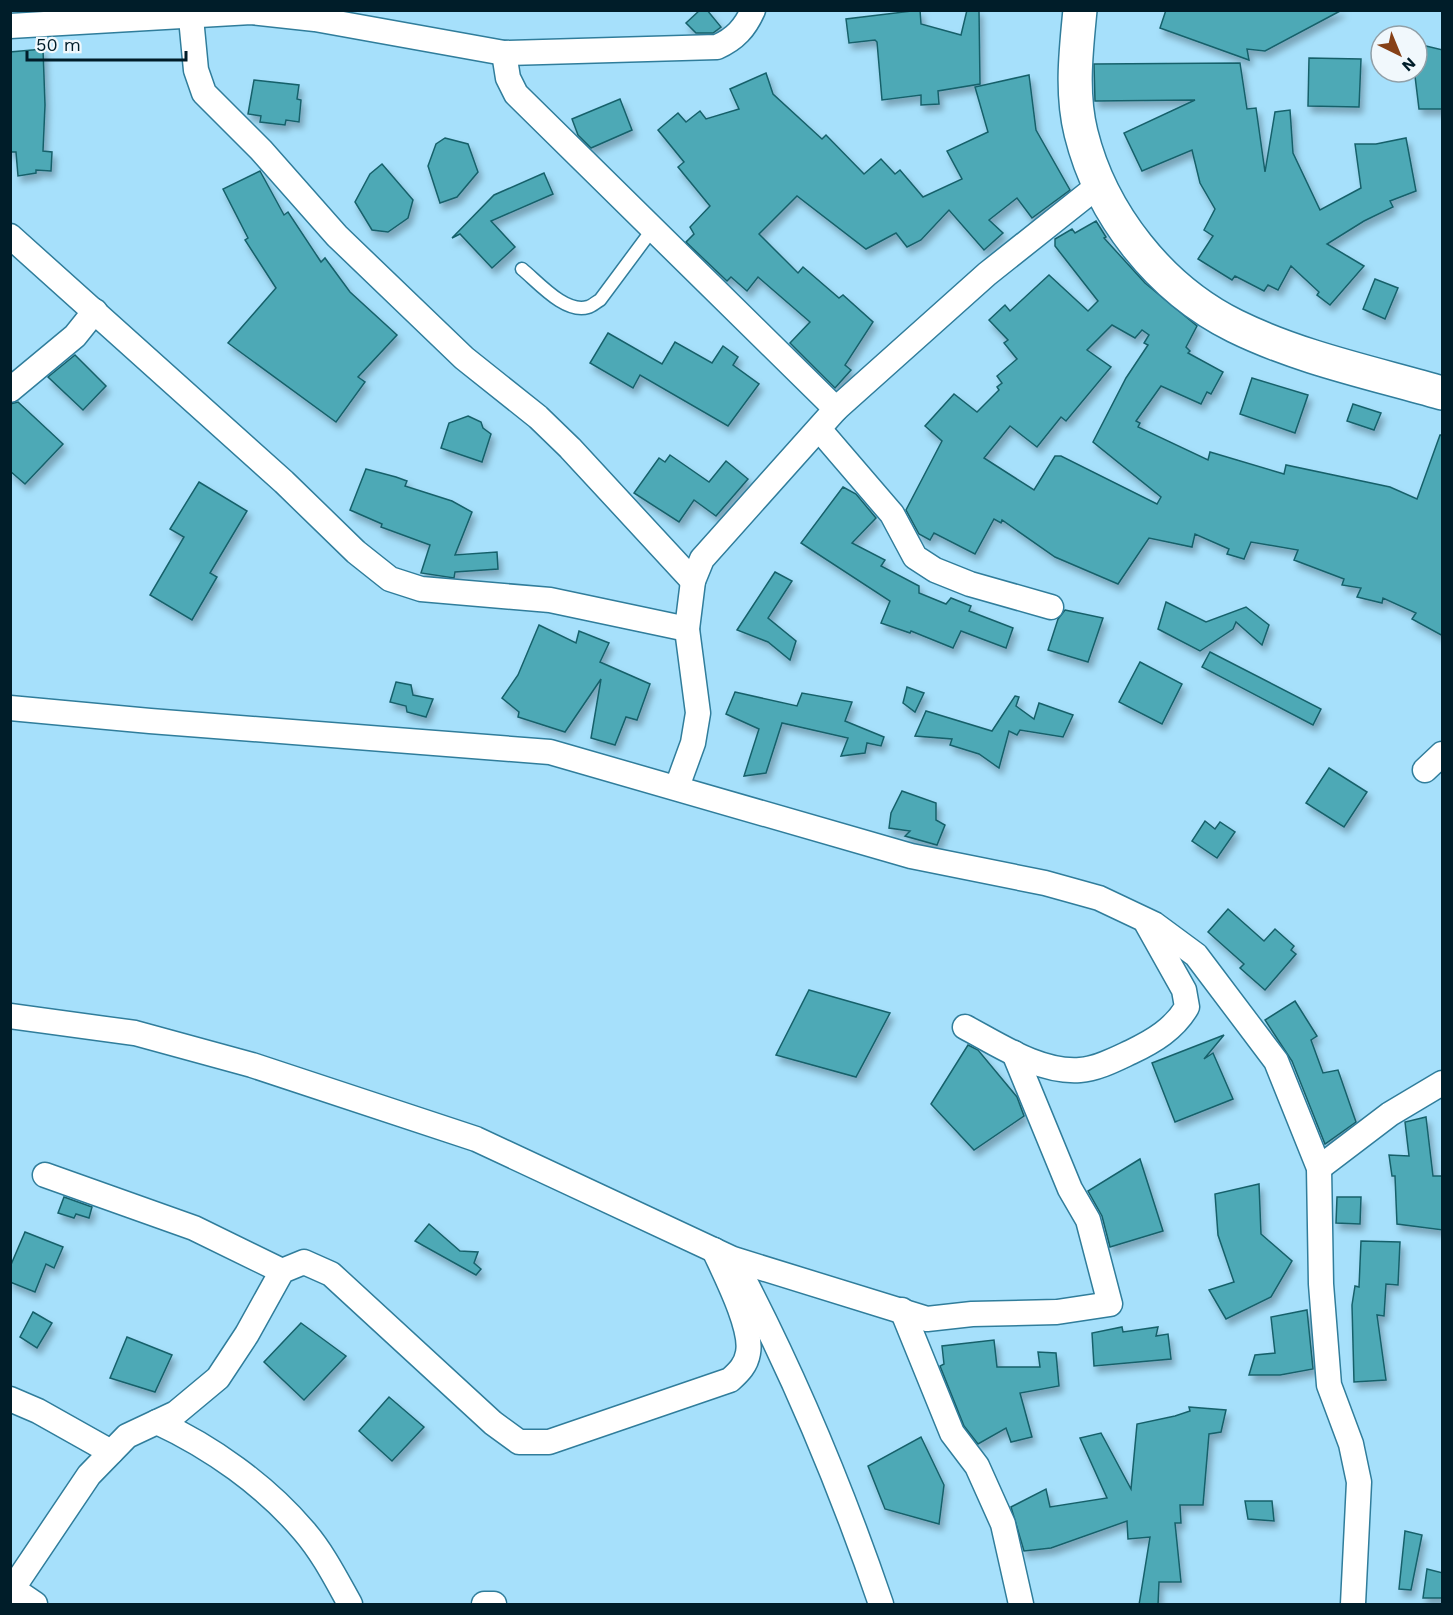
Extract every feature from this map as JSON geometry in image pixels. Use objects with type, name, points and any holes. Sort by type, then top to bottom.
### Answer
[{"type":"main road","points":[[1080,10],[1074,68],[1080,132],[1099,184],[1142,254],[1183,293],[1234,326],[1314,357],[1443,393]]},
{"type":"street","points":[[10,26],[191,18],[251,12],[314,15],[504,53],[717,47],[729,41],[746,27],[753,10]]},
{"type":"street","points":[[191,18],[196,70],[204,93],[261,150],[337,236],[464,358],[537,417],[570,448],[693,581]]},
{"type":"street","points":[[504,53],[508,78],[516,94],[836,409]]},
{"type":"street","points":[[677,787],[693,743],[699,713],[687,630],[693,581],[702,558],[836,409],[987,274],[1099,184]]},
{"type":"street","points":[[10,236],[284,482],[356,552],[390,579],[421,589],[550,600],[687,630]]},
{"type":"street","points":[[10,390],[75,336],[95,311]]},
{"type":"street","points":[[819,429],[892,514],[915,557],[935,570],[970,584],[1051,607]]},
{"type":"street","points":[[10,708],[550,752],[911,856],[1045,883],[1099,898],[1144,919],[1196,955],[1276,1061],[1319,1168],[1322,1284],[1329,1385],[1351,1444],[1359,1482],[1353,1605]]},
{"type":"street","points":[[965,1027],[1014,1053],[1045,1065],[1080,1070],[1111,1061],[1151,1042],[1178,1022],[1187,1006],[1184,990],[1144,919]]},
{"type":"street","points":[[10,1016],[135,1032],[252,1065],[465,1135],[724,1255],[927,1319],[972,1314],[1057,1312],[1110,1304],[1088,1220],[1070,1189],[1014,1053]]},
{"type":"street","points":[[1319,1168],[1390,1114],[1443,1083]]},
{"type":"street","points":[[45,1175],[194,1228],[282,1271]]},
{"type":"street","points":[[35,1605],[12,1587],[89,1475],[127,1436],[176,1413],[218,1378],[247,1334],[282,1271],[304,1262],[331,1274],[492,1423],[519,1442],[549,1442],[730,1380],[743,1367],[749,1351],[740,1307],[724,1255]]},
{"type":"street","points":[[724,1255],[779,1346],[845,1499],[881,1605]]},
{"type":"street","points":[[902,1310],[952,1433],[977,1466],[1003,1524],[1021,1605]]},
{"type":"street","points":[[10,1399],[38,1411],[111,1452]]},
{"type":"street","points":[[157,1422],[187,1436],[223,1461],[281,1508],[304,1531],[327,1562],[350,1605]]},
{"type":"street","points":[[484,1605],[494,1605]]},
{"type":"lane","points":[[522,269],[561,301],[574,308],[588,307],[600,300],[652,230]]},
{"type":"building","points":[[700,10],[707,10],[721,27],[713,33],[696,33],[686,23]]},
{"type":"building","points":[[920,10],[921,24],[961,35],[967,10],[979,10],[980,84],[938,91],[939,104],[921,105],[921,95],[882,100],[877,42],[875,40],[849,43],[846,19]]},
{"type":"building","points":[[1166,10],[1342,10],[1265,51],[1247,49],[1249,60],[1160,28]]},
{"type":"building","points":[[1429,47],[1443,50],[1443,109],[1419,109],[1416,84],[1429,84]]},
{"type":"building","points":[[43,49],[45,105],[43,151],[52,152],[51,171],[36,170],[36,173],[18,176],[16,152],[10,152],[10,52]]},
{"type":"building","points":[[1309,58],[1361,59],[1359,107],[1308,106]]},
{"type":"building","points":[[1240,63],[1247,109],[1256,108],[1265,172],[1275,112],[1290,110],[1293,153],[1320,210],[1361,188],[1355,144],[1376,144],[1406,138],[1416,191],[1390,201],[1393,207],[1364,221],[1327,244],[1364,266],[1330,305],[1317,295],[1319,292],[1291,266],[1278,290],[1268,285],[1264,291],[1235,276],[1232,280],[1198,259],[1213,236],[1204,230],[1215,209],[1200,183],[1192,150],[1142,171],[1124,133],[1195,100],[1095,101],[1094,64]]},
{"type":"building","points":[[766,73],[773,94],[822,139],[826,135],[864,174],[881,159],[895,174],[900,170],[923,197],[962,179],[947,151],[988,132],[975,87],[1029,75],[1036,130],[1070,190],[1032,218],[1017,198],[989,220],[1003,233],[984,250],[949,210],[921,240],[907,247],[896,233],[866,249],[797,196],[759,234],[798,273],[803,267],[839,298],[843,295],[873,322],[845,365],[851,370],[835,388],[790,343],[810,322],[758,277],[747,291],[731,277],[727,281],[686,242],[694,234],[690,227],[710,206],[678,167],[684,162],[658,130],[678,113],[686,122],[700,111],[706,119],[739,109],[730,89]]},
{"type":"building","points":[[254,80],[299,85],[297,99],[301,100],[299,122],[286,120],[285,125],[260,122],[261,116],[248,114]]},
{"type":"building","points":[[620,99],[632,130],[591,148],[578,135],[572,119]]},
{"type":"building","points":[[445,138],[468,144],[478,172],[457,197],[440,203],[428,166],[436,144]]},
{"type":"building","points":[[382,164],[413,200],[408,218],[388,232],[372,230],[355,202],[370,174]]},
{"type":"building","points":[[260,171],[284,215],[288,212],[321,262],[325,258],[350,292],[397,335],[358,377],[365,382],[336,422],[228,343],[276,288],[245,240],[248,238],[223,189]]},
{"type":"building","points":[[544,173],[553,194],[491,221],[515,247],[492,268],[460,234],[452,238],[494,195]]},
{"type":"building","points":[[1096,221],[1106,237],[1104,238],[1145,283],[1197,326],[1186,347],[1190,351],[1188,353],[1223,372],[1211,394],[1207,392],[1201,404],[1161,386],[1136,421],[1140,423],[1138,427],[1208,460],[1210,452],[1284,474],[1286,465],[1390,487],[1417,499],[1440,435],[1443,435],[1443,636],[1412,619],[1416,613],[1383,598],[1382,603],[1357,597],[1361,588],[1342,585],[1344,579],[1294,560],[1298,550],[1251,542],[1244,559],[1227,554],[1229,549],[1195,534],[1192,547],[1149,538],[1118,584],[1055,557],[1002,520],[1001,523],[994,519],[975,554],[934,533],[930,540],[919,534],[906,510],[942,441],[925,426],[954,394],[977,412],[999,390],[997,387],[1002,383],[997,376],[1017,359],[1004,343],[1008,340],[989,320],[1005,305],[1010,311],[1049,275],[1088,311],[1098,301],[1055,246],[1055,239],[1072,229],[1075,233]],"holes":[[[1112,325],[1135,338],[1142,330],[1149,335],[1144,343],[1148,345],[1126,378],[1093,442],[1161,497],[1157,504],[1061,456],[1055,456],[1034,490],[984,458],[1010,426],[1037,447],[1061,417],[1066,421],[1111,367],[1087,350]]]},
{"type":"building","points":[[1375,279],[1398,288],[1385,319],[1363,309]]},
{"type":"building","points":[[608,333],[662,364],[675,342],[712,363],[723,346],[738,357],[733,365],[759,384],[728,426],[640,375],[633,388],[590,363]]},
{"type":"building","points":[[75,355],[106,386],[83,410],[48,377]]},
{"type":"building","points":[[1252,378],[1308,395],[1295,433],[1240,414]]},
{"type":"building","points":[[18,402],[63,444],[25,484],[10,471],[10,404]]},
{"type":"building","points":[[1353,404],[1381,413],[1374,430],[1347,421]]},
{"type":"building","points":[[468,416],[481,422],[483,428],[491,434],[482,462],[441,448],[449,423]]},
{"type":"building","points":[[670,455],[709,482],[726,461],[748,479],[716,516],[694,500],[679,522],[634,493],[659,458],[665,462]]},
{"type":"building","points":[[366,469],[407,481],[405,486],[452,501],[472,512],[455,555],[497,552],[498,569],[455,572],[454,578],[421,573],[430,545],[381,527],[382,524],[350,510]]},
{"type":"building","points":[[199,482],[247,511],[210,573],[217,577],[192,620],[150,595],[184,537],[170,529]]},
{"type":"building","points":[[843,487],[856,494],[876,518],[852,543],[885,560],[881,566],[919,586],[919,593],[946,604],[951,598],[971,606],[969,611],[1013,628],[1006,648],[961,631],[953,648],[911,631],[910,633],[881,623],[890,601],[801,543]]},
{"type":"building","points":[[775,572],[792,581],[768,618],[796,641],[790,660],[768,642],[737,630]]},
{"type":"building","points":[[1166,602],[1206,622],[1246,607],[1269,625],[1262,645],[1236,622],[1233,629],[1200,651],[1158,629]]},
{"type":"building","points":[[1065,610],[1103,618],[1088,662],[1048,650],[1058,619]]},
{"type":"building","points":[[539,625],[576,643],[579,631],[609,643],[600,662],[650,684],[637,720],[626,717],[615,745],[591,738],[601,679],[565,732],[518,717],[519,712],[502,698],[518,675]]},
{"type":"building","points":[[1210,652],[1321,709],[1313,725],[1202,667]]},
{"type":"building","points":[[1140,662],[1182,684],[1162,724],[1119,702]]},
{"type":"building","points":[[396,682],[411,685],[413,695],[433,699],[426,717],[407,712],[406,706],[390,702]]},
{"type":"building","points":[[907,687],[924,693],[915,712],[903,703]]},
{"type":"building","points":[[735,692],[797,706],[802,693],[852,702],[845,721],[884,737],[881,746],[867,743],[865,753],[841,756],[848,738],[782,723],[766,773],[744,776],[759,729],[726,714]]},
{"type":"building","points":[[1015,696],[1019,697],[1016,706],[1034,719],[1039,703],[1073,715],[1063,737],[1020,730],[1017,735],[1009,731],[999,768],[979,754],[950,745],[952,739],[915,736],[926,711],[992,731]]},
{"type":"building","points":[[1329,768],[1367,792],[1344,827],[1306,803]]},
{"type":"building","points":[[902,791],[936,803],[936,820],[945,825],[937,845],[905,836],[910,831],[889,828],[891,813]]},
{"type":"building","points":[[1205,821],[1215,829],[1220,822],[1235,832],[1217,858],[1192,841]]},
{"type":"building","points":[[1228,909],[1264,941],[1275,929],[1294,946],[1291,950],[1296,954],[1265,990],[1240,968],[1244,964],[1208,932]]},
{"type":"building","points":[[809,990],[890,1013],[856,1077],[776,1055]]},
{"type":"building","points":[[1295,1001],[1317,1036],[1311,1040],[1323,1073],[1338,1070],[1356,1122],[1325,1144],[1292,1061],[1265,1020]]},
{"type":"building","points":[[1224,1035],[1204,1059],[1213,1053],[1233,1099],[1175,1122],[1152,1063]]},
{"type":"building","points":[[968,1045],[978,1050],[1017,1097],[1024,1116],[974,1150],[931,1104]]},
{"type":"building","points":[[1426,1117],[1433,1176],[1443,1176],[1443,1230],[1397,1224],[1395,1176],[1392,1176],[1389,1155],[1409,1156],[1405,1122]]},
{"type":"building","points":[[1140,1159],[1163,1231],[1110,1247],[1102,1216],[1088,1191]]},
{"type":"building","points":[[1259,1184],[1261,1234],[1292,1261],[1271,1297],[1226,1319],[1209,1290],[1234,1282],[1218,1235],[1215,1194]]},
{"type":"building","points":[[64,1197],[92,1207],[89,1218],[76,1214],[74,1218],[58,1213]]},
{"type":"building","points":[[1337,1197],[1361,1197],[1360,1224],[1336,1223]]},
{"type":"building","points":[[429,1224],[460,1251],[478,1252],[474,1263],[481,1269],[476,1275],[415,1241]]},
{"type":"building","points":[[25,1232],[63,1247],[54,1268],[46,1264],[35,1292],[10,1282],[10,1267]]},
{"type":"building","points":[[1361,1241],[1400,1242],[1398,1285],[1386,1284],[1384,1316],[1377,1315],[1386,1380],[1354,1382],[1352,1305],[1355,1286],[1359,1287]]},
{"type":"building","points":[[1307,1310],[1313,1369],[1280,1375],[1249,1375],[1255,1355],[1275,1353],[1271,1317]]},
{"type":"building","points":[[33,1312],[52,1323],[37,1348],[20,1337]]},
{"type":"building","points":[[301,1323],[346,1356],[304,1400],[264,1362]]},
{"type":"building","points":[[1122,1327],[1123,1332],[1158,1327],[1156,1336],[1168,1334],[1171,1359],[1094,1366],[1092,1333]]},
{"type":"building","points":[[127,1337],[172,1355],[155,1392],[110,1378]]},
{"type":"building","points":[[994,1340],[997,1367],[1040,1367],[1038,1352],[1056,1353],[1059,1386],[1020,1393],[1032,1437],[1011,1442],[1006,1428],[978,1444],[964,1426],[940,1366],[944,1364],[942,1346]]},
{"type":"building","points":[[389,1397],[424,1427],[392,1461],[359,1431]]},
{"type":"building","points":[[1189,1407],[1226,1410],[1221,1432],[1209,1434],[1203,1505],[1180,1505],[1181,1523],[1175,1523],[1181,1582],[1159,1582],[1158,1605],[1139,1605],[1150,1537],[1128,1539],[1127,1521],[1051,1548],[1024,1551],[1011,1507],[1046,1489],[1050,1507],[1107,1498],[1080,1438],[1101,1433],[1131,1489],[1137,1424],[1175,1416],[1190,1411]]},
{"type":"building","points":[[921,1437],[944,1485],[939,1524],[885,1509],[868,1466]]},
{"type":"building","points":[[1245,1501],[1272,1501],[1274,1521],[1248,1519]]},
{"type":"building","points":[[1405,1531],[1422,1535],[1411,1590],[1399,1589]]},
{"type":"building","points":[[1427,1569],[1443,1573],[1443,1598],[1423,1598]]}]
